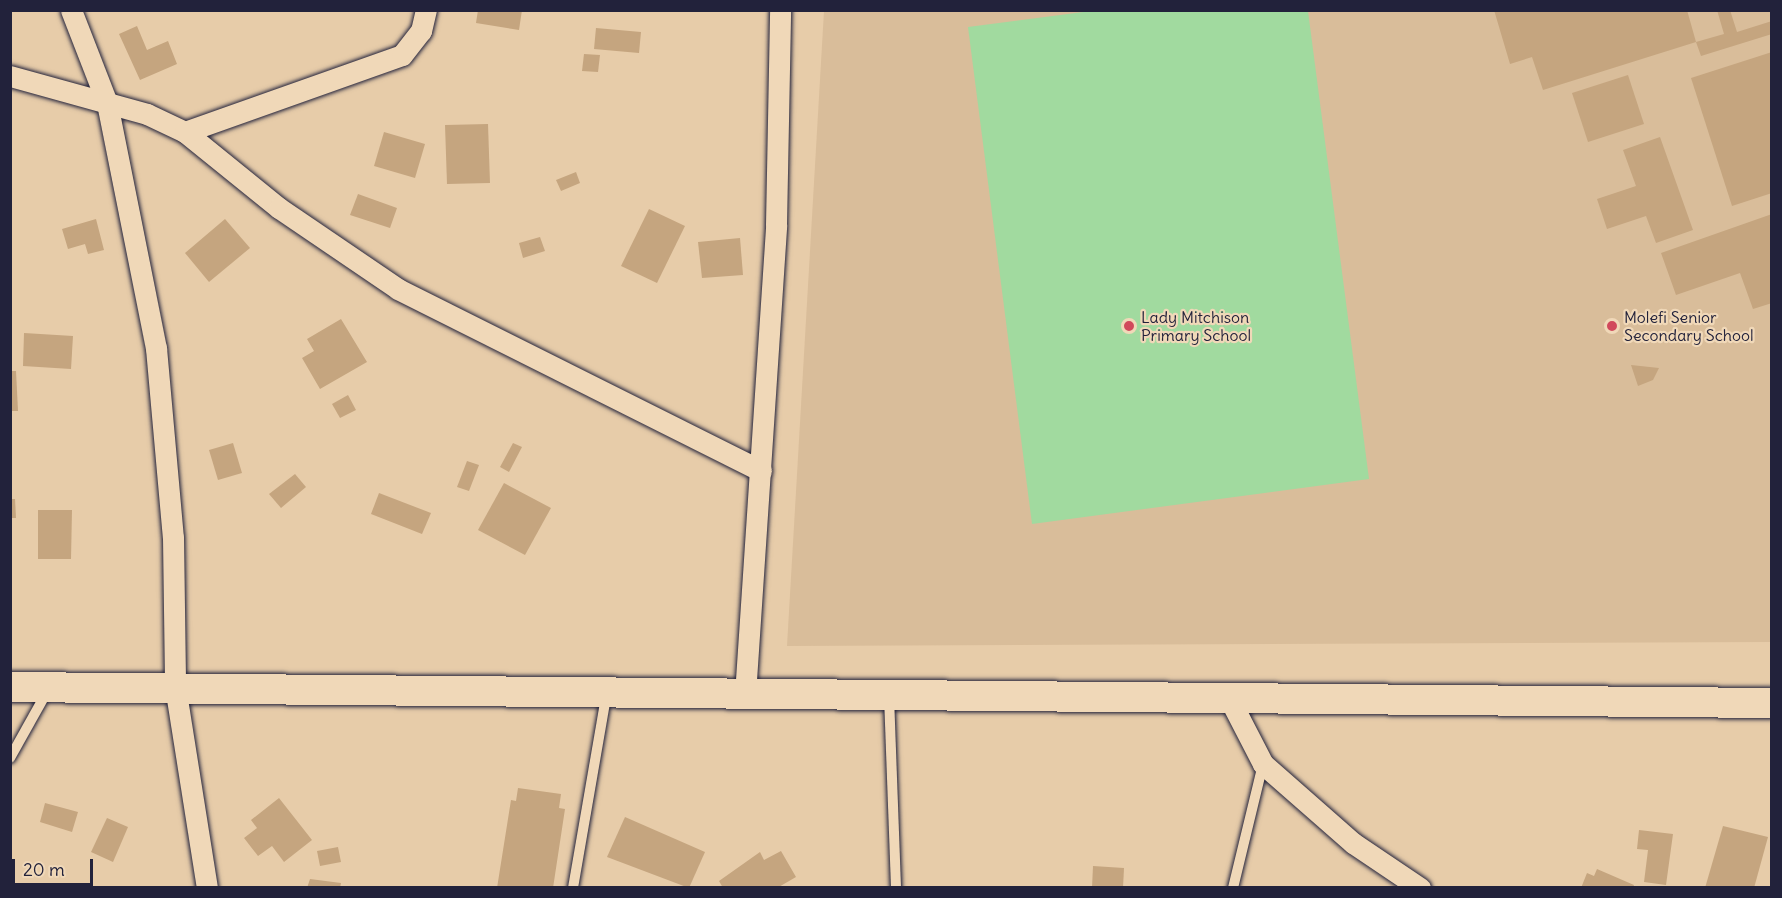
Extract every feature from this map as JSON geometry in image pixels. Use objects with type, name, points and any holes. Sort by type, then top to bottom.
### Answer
[{"type":"main road","points":[[10,687],[175,686],[607,694],[1772,703]]},
{"type":"street","points":[[71,10],[107,103],[165,417],[175,686],[207,888]]},
{"type":"street","points":[[185,132],[402,55],[421,32],[426,10]]},
{"type":"street","points":[[745,695],[776,225],[780,10]]},
{"type":"street","points":[[10,76],[107,103],[185,132],[279,208],[398,289],[761,471]]},
{"type":"street","points":[[1230,700],[1263,765],[1353,843],[1420,888]]},
{"type":"lane","points":[[10,758],[49,687]]},
{"type":"lane","points":[[573,888],[607,694]]},
{"type":"lane","points":[[889,695],[896,888]]},
{"type":"lane","points":[[1233,888],[1263,765]]},
{"type":"shaded area","name":"Lady Mitchison Primary School","points":[[824,11],[1771,11],[1771,642],[787,646]]},
{"type":"green space","points":[[1091,11],[1308,11],[1369,479],[1032,524],[968,27]]},
{"type":"building","points":[[478,10],[522,10],[519,30],[476,23]]},
{"type":"building","points":[[1494,10],[1687,10],[1696,42],[1543,90],[1532,57],[1510,64]]},
{"type":"building","points":[[1717,10],[1730,10],[1737,32],[1772,21],[1772,34],[1701,56],[1696,42],[1724,34]]},
{"type":"building","points":[[137,26],[147,50],[168,41],[177,64],[140,80],[119,34]]},
{"type":"building","points":[[596,28],[641,32],[639,53],[594,49]]},
{"type":"building","points":[[1772,52],[1772,193],[1732,206],[1691,78]]},
{"type":"building","points":[[584,54],[600,55],[598,72],[582,71]]},
{"type":"building","points":[[1628,75],[1644,124],[1588,142],[1572,93]]},
{"type":"building","points":[[488,124],[490,183],[447,184],[445,125]]},
{"type":"building","points":[[384,132],[425,144],[415,178],[374,166]]},
{"type":"building","points":[[1660,137],[1693,230],[1656,243],[1646,216],[1607,229],[1597,199],[1636,186],[1623,150]]},
{"type":"building","points":[[576,172],[580,183],[561,191],[556,180]]},
{"type":"building","points":[[358,194],[397,208],[390,228],[350,215]]},
{"type":"building","points":[[649,209],[685,226],[657,283],[621,266]]},
{"type":"building","points":[[1772,214],[1772,303],[1753,309],[1740,273],[1676,295],[1661,253]]},
{"type":"building","points":[[96,219],[104,250],[88,254],[85,244],[68,249],[62,229]]},
{"type":"building","points":[[225,219],[250,248],[209,282],[185,253]]},
{"type":"building","points":[[540,237],[545,251],[523,258],[519,243]]},
{"type":"building","points":[[740,238],[743,275],[702,278],[698,242]]},
{"type":"building","points":[[341,319],[367,362],[320,389],[302,358],[314,351],[307,339]]},
{"type":"building","points":[[24,333],[73,336],[71,369],[23,366]]},
{"type":"building","points":[[1631,365],[1659,368],[1653,380],[1638,386]]},
{"type":"building","points":[[10,371],[16,371],[18,411],[10,411]]},
{"type":"building","points":[[348,395],[356,410],[340,418],[332,404]]},
{"type":"building","points":[[233,443],[242,473],[218,480],[209,450]]},
{"type":"building","points":[[513,443],[522,447],[509,472],[500,467]]},
{"type":"building","points":[[467,461],[479,465],[469,491],[457,487]]},
{"type":"building","points":[[295,474],[306,487],[281,508],[269,494]]},
{"type":"building","points":[[504,483],[551,508],[525,555],[478,530]]},
{"type":"building","points":[[379,493],[431,513],[422,534],[371,514]]},
{"type":"building","points":[[10,499],[15,499],[16,518],[10,518]]},
{"type":"building","points":[[38,510],[72,510],[71,559],[38,559]]},
{"type":"building","points":[[518,788],[561,794],[559,808],[565,809],[553,888],[497,888],[511,800],[516,801]]},
{"type":"building","points":[[279,798],[312,840],[284,862],[272,846],[258,856],[244,838],[257,828],[251,820]]},
{"type":"building","points":[[45,803],[78,812],[72,832],[40,822]]},
{"type":"building","points":[[625,817],[705,852],[689,888],[607,857]]},
{"type":"building","points":[[107,818],[128,827],[113,862],[91,852]]},
{"type":"building","points":[[1723,826],[1768,837],[1754,888],[1705,888]]},
{"type":"building","points":[[1639,830],[1673,834],[1666,885],[1644,882],[1648,850],[1637,849]]},
{"type":"building","points":[[338,847],[341,862],[320,866],[317,851]]},
{"type":"building","points":[[781,851],[796,877],[777,888],[723,888],[719,881],[760,852],[764,860]]},
{"type":"building","points":[[1093,866],[1124,868],[1123,888],[1092,888]]},
{"type":"building","points":[[1597,869],[1634,885],[1633,888],[1581,888],[1587,873],[1594,876]]},
{"type":"building","points":[[310,879],[341,883],[340,888],[307,888]]},
{"type":"place","name":"Lady Mitchison Primary School","points":[[1129,326]]},
{"type":"place","name":"Molefi Senior Secondary School","points":[[1612,326]]}]
